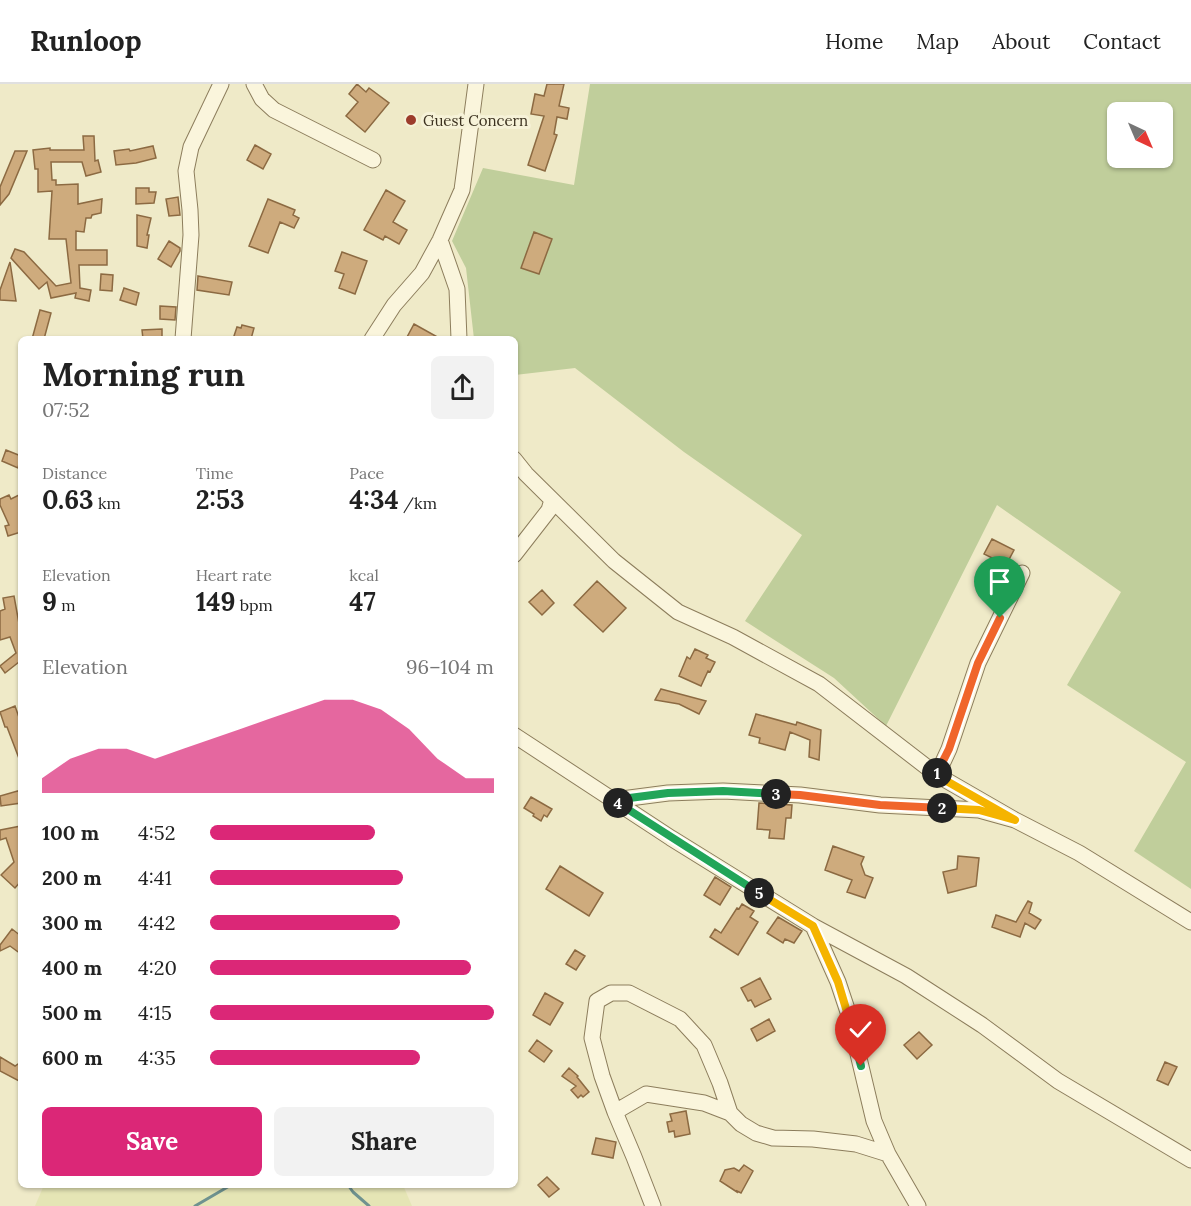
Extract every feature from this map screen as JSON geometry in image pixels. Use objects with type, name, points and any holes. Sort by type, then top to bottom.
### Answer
[{"type":"street","points":[[183,336],[191,235],[186,171],[191,147],[221,84]]},
{"type":"street","points":[[254,84],[262,99],[274,110],[373,160]]},
{"type":"street","points":[[374,336],[394,305],[422,273],[440,240],[462,190],[476,84]]},
{"type":"street","points":[[440,240],[457,289],[459,336]]},
{"type":"street","points":[[518,464],[614,561],[678,612],[733,638],[819,684],[936,775],[1079,853],[1191,922]]},
{"type":"street","points":[[518,550],[549,510],[552,500]]},
{"type":"street","points":[[936,775],[949,749],[978,663],[1022,573]]},
{"type":"street","points":[[518,738],[813,926],[906,976],[982,1025],[1058,1081],[1191,1160]]},
{"type":"street","points":[[614,800],[668,793],[734,791],[800,795],[880,805],[979,810],[1015,820]]},
{"type":"street","points":[[813,926],[838,982],[848,1012],[874,1121],[888,1154],[918,1206]]},
{"type":"street","points":[[653,1206],[602,1076],[592,1038],[597,1001],[611,993],[629,993],[680,1019],[704,1045],[730,1113]]},
{"type":"street","points":[[615,1112],[646,1094],[704,1103],[730,1113],[741,1124],[756,1133],[773,1138],[813,1139],[856,1144],[888,1154]]},
{"type":"street","points":[[856,1144],[874,1121]]},
{"type":"green space","points":[[590,84],[1191,84],[1191,889],[1134,851],[1186,762],[1067,685],[1121,592],[997,505],[886,726],[834,678],[745,621],[802,535],[684,452],[575,368],[518,375],[518,336],[474,336],[466,268],[452,241],[483,168],[574,185]]},
{"type":"green space","points":[[43,1188],[404,1188],[412,1206],[35,1206]]},
{"type":"building","points":[[357,84],[366,92],[369,88],[389,103],[365,132],[346,116],[358,102],[349,94]]},
{"type":"building","points":[[547,84],[564,84],[559,106],[569,108],[567,119],[557,117],[554,134],[557,135],[545,171],[528,165],[544,116],[531,114],[535,94],[544,96]]},
{"type":"building","points":[[83,136],[94,136],[95,161],[98,160],[101,172],[86,176],[82,162],[51,162],[52,180],[56,180],[56,185],[78,184],[78,204],[102,199],[101,213],[86,218],[84,232],[76,231],[76,250],[107,250],[107,265],[79,265],[80,288],[91,290],[89,301],[75,298],[76,293],[51,298],[47,282],[39,289],[11,258],[15,249],[24,252],[56,286],[71,283],[66,239],[49,239],[52,191],[38,192],[38,169],[35,169],[33,150],[50,148],[50,150],[84,150]]},
{"type":"building","points":[[255,145],[271,154],[263,169],[247,160]]},
{"type":"building","points":[[153,146],[156,158],[116,165],[114,151],[129,149],[130,151]]},
{"type":"building","points":[[15,151],[27,151],[9,194],[0,205],[0,187]]},
{"type":"building","points":[[136,188],[149,188],[149,192],[156,192],[154,203],[136,204]]},
{"type":"building","points":[[386,190],[405,201],[393,222],[407,230],[399,244],[385,236],[383,240],[364,230]]},
{"type":"building","points":[[178,197],[180,215],[169,216],[166,199]]},
{"type":"building","points":[[268,199],[295,210],[293,215],[299,218],[294,228],[280,222],[268,253],[249,246]]},
{"type":"building","points":[[137,215],[151,218],[147,248],[137,246]]},
{"type":"building","points":[[534,232],[552,239],[539,274],[521,268]]},
{"type":"building","points":[[169,241],[180,248],[171,267],[158,259]]},
{"type":"building","points":[[342,252],[367,261],[355,294],[339,288],[344,274],[335,271]]},
{"type":"building","points":[[10,262],[16,301],[0,300],[0,290]]},
{"type":"building","points":[[101,274],[113,275],[112,291],[100,290]]},
{"type":"building","points":[[198,276],[232,282],[229,295],[197,290]]},
{"type":"building","points":[[124,288],[139,293],[136,305],[120,300]]},
{"type":"building","points":[[160,306],[176,307],[175,320],[160,319]]},
{"type":"building","points":[[40,310],[51,313],[45,336],[33,336]]},
{"type":"building","points":[[414,324],[436,336],[408,336]]},
{"type":"building","points":[[242,325],[254,328],[252,336],[234,336],[237,327],[241,328]]},
{"type":"building","points":[[162,329],[162,336],[143,336],[142,330]]},
{"type":"building","points":[[6,450],[18,455],[18,468],[2,461]]},
{"type":"building","points":[[9,495],[11,499],[18,496],[18,533],[8,536],[5,526],[9,525],[0,505],[0,499]]},
{"type":"building","points":[[992,539],[1014,550],[1006,565],[984,554]]},
{"type":"building","points":[[597,581],[626,608],[603,632],[574,605]]},
{"type":"building","points":[[542,590],[554,603],[542,615],[529,602]]},
{"type":"building","points":[[14,596],[18,618],[18,663],[5,673],[0,666],[16,653],[10,637],[0,640],[0,611],[5,609],[3,598]]},
{"type":"building","points":[[695,649],[708,655],[706,658],[715,662],[701,686],[679,676],[687,657],[690,659]]},
{"type":"building","points":[[661,689],[706,701],[699,714],[679,704],[655,700]]},
{"type":"building","points":[[15,706],[18,714],[18,756],[7,727],[5,727],[0,712]]},
{"type":"building","points":[[756,714],[796,725],[797,722],[821,730],[819,760],[809,757],[810,740],[790,732],[785,750],[759,743],[760,738],[749,735]]},
{"type":"building","points":[[18,791],[18,803],[1,806],[0,796]]},
{"type":"building","points":[[531,797],[552,809],[547,817],[544,815],[541,821],[524,808]]},
{"type":"building","points":[[759,803],[792,805],[791,818],[786,818],[784,839],[769,838],[770,830],[757,829]]},
{"type":"building","points":[[18,827],[18,884],[15,888],[1,875],[14,862],[6,838],[0,840],[0,830]]},
{"type":"building","points":[[833,846],[864,857],[861,864],[865,875],[873,878],[865,898],[847,892],[852,880],[825,870]]},
{"type":"building","points":[[958,856],[979,858],[976,886],[948,893],[943,872],[957,869]]},
{"type":"building","points":[[560,866],[603,893],[589,916],[546,889]]},
{"type":"building","points":[[715,877],[731,887],[720,905],[704,895]]},
{"type":"building","points":[[1028,901],[1032,903],[1029,913],[1041,920],[1035,929],[1025,923],[1020,937],[992,927],[996,915],[1016,922]]},
{"type":"building","points":[[742,904],[754,911],[750,917],[758,922],[738,955],[710,937],[715,929],[721,933]]},
{"type":"building","points":[[778,917],[802,931],[794,943],[785,939],[783,943],[767,933]]},
{"type":"building","points":[[12,929],[18,934],[18,952],[10,946],[0,951],[0,945]]},
{"type":"building","points":[[575,950],[585,956],[576,970],[566,964]]},
{"type":"building","points":[[760,978],[771,999],[755,1007],[751,1000],[748,1001],[741,988]]},
{"type":"building","points":[[545,993],[563,1003],[550,1025],[533,1015]]},
{"type":"building","points":[[769,1019],[775,1031],[757,1041],[751,1029]]},
{"type":"building","points":[[919,1032],[932,1045],[917,1059],[904,1045]]},
{"type":"building","points":[[537,1040],[552,1051],[544,1062],[529,1051]]},
{"type":"building","points":[[0,1057],[15,1066],[18,1064],[18,1080],[0,1071]]},
{"type":"building","points":[[1165,1062],[1177,1067],[1168,1085],[1157,1080]]},
{"type":"building","points":[[569,1068],[589,1092],[583,1097],[581,1095],[578,1098],[571,1090],[576,1086],[562,1076]]},
{"type":"building","points":[[686,1111],[690,1134],[675,1137],[674,1131],[669,1132],[667,1122],[672,1121],[670,1114]]},
{"type":"building","points":[[596,1138],[616,1142],[613,1158],[592,1154]]},
{"type":"building","points":[[744,1165],[753,1171],[741,1193],[720,1181],[725,1170],[734,1168],[739,1171]]},
{"type":"building","points":[[547,1177],[559,1189],[549,1197],[538,1185]]},
{"type":"waterway","points":[[195,1206],[226,1188]]},
{"type":"waterway","points":[[350,1188],[369,1206]]},
{"type":"place","name":"Guest Concern","points":[[411,120]]},
{"type":"route","points":[[861,1066],[838,982],[813,926],[614,800],[668,793],[723,791],[800,795],[880,805],[979,810],[1015,820],[936,775],[949,749],[978,663],[1000,618]]}]
